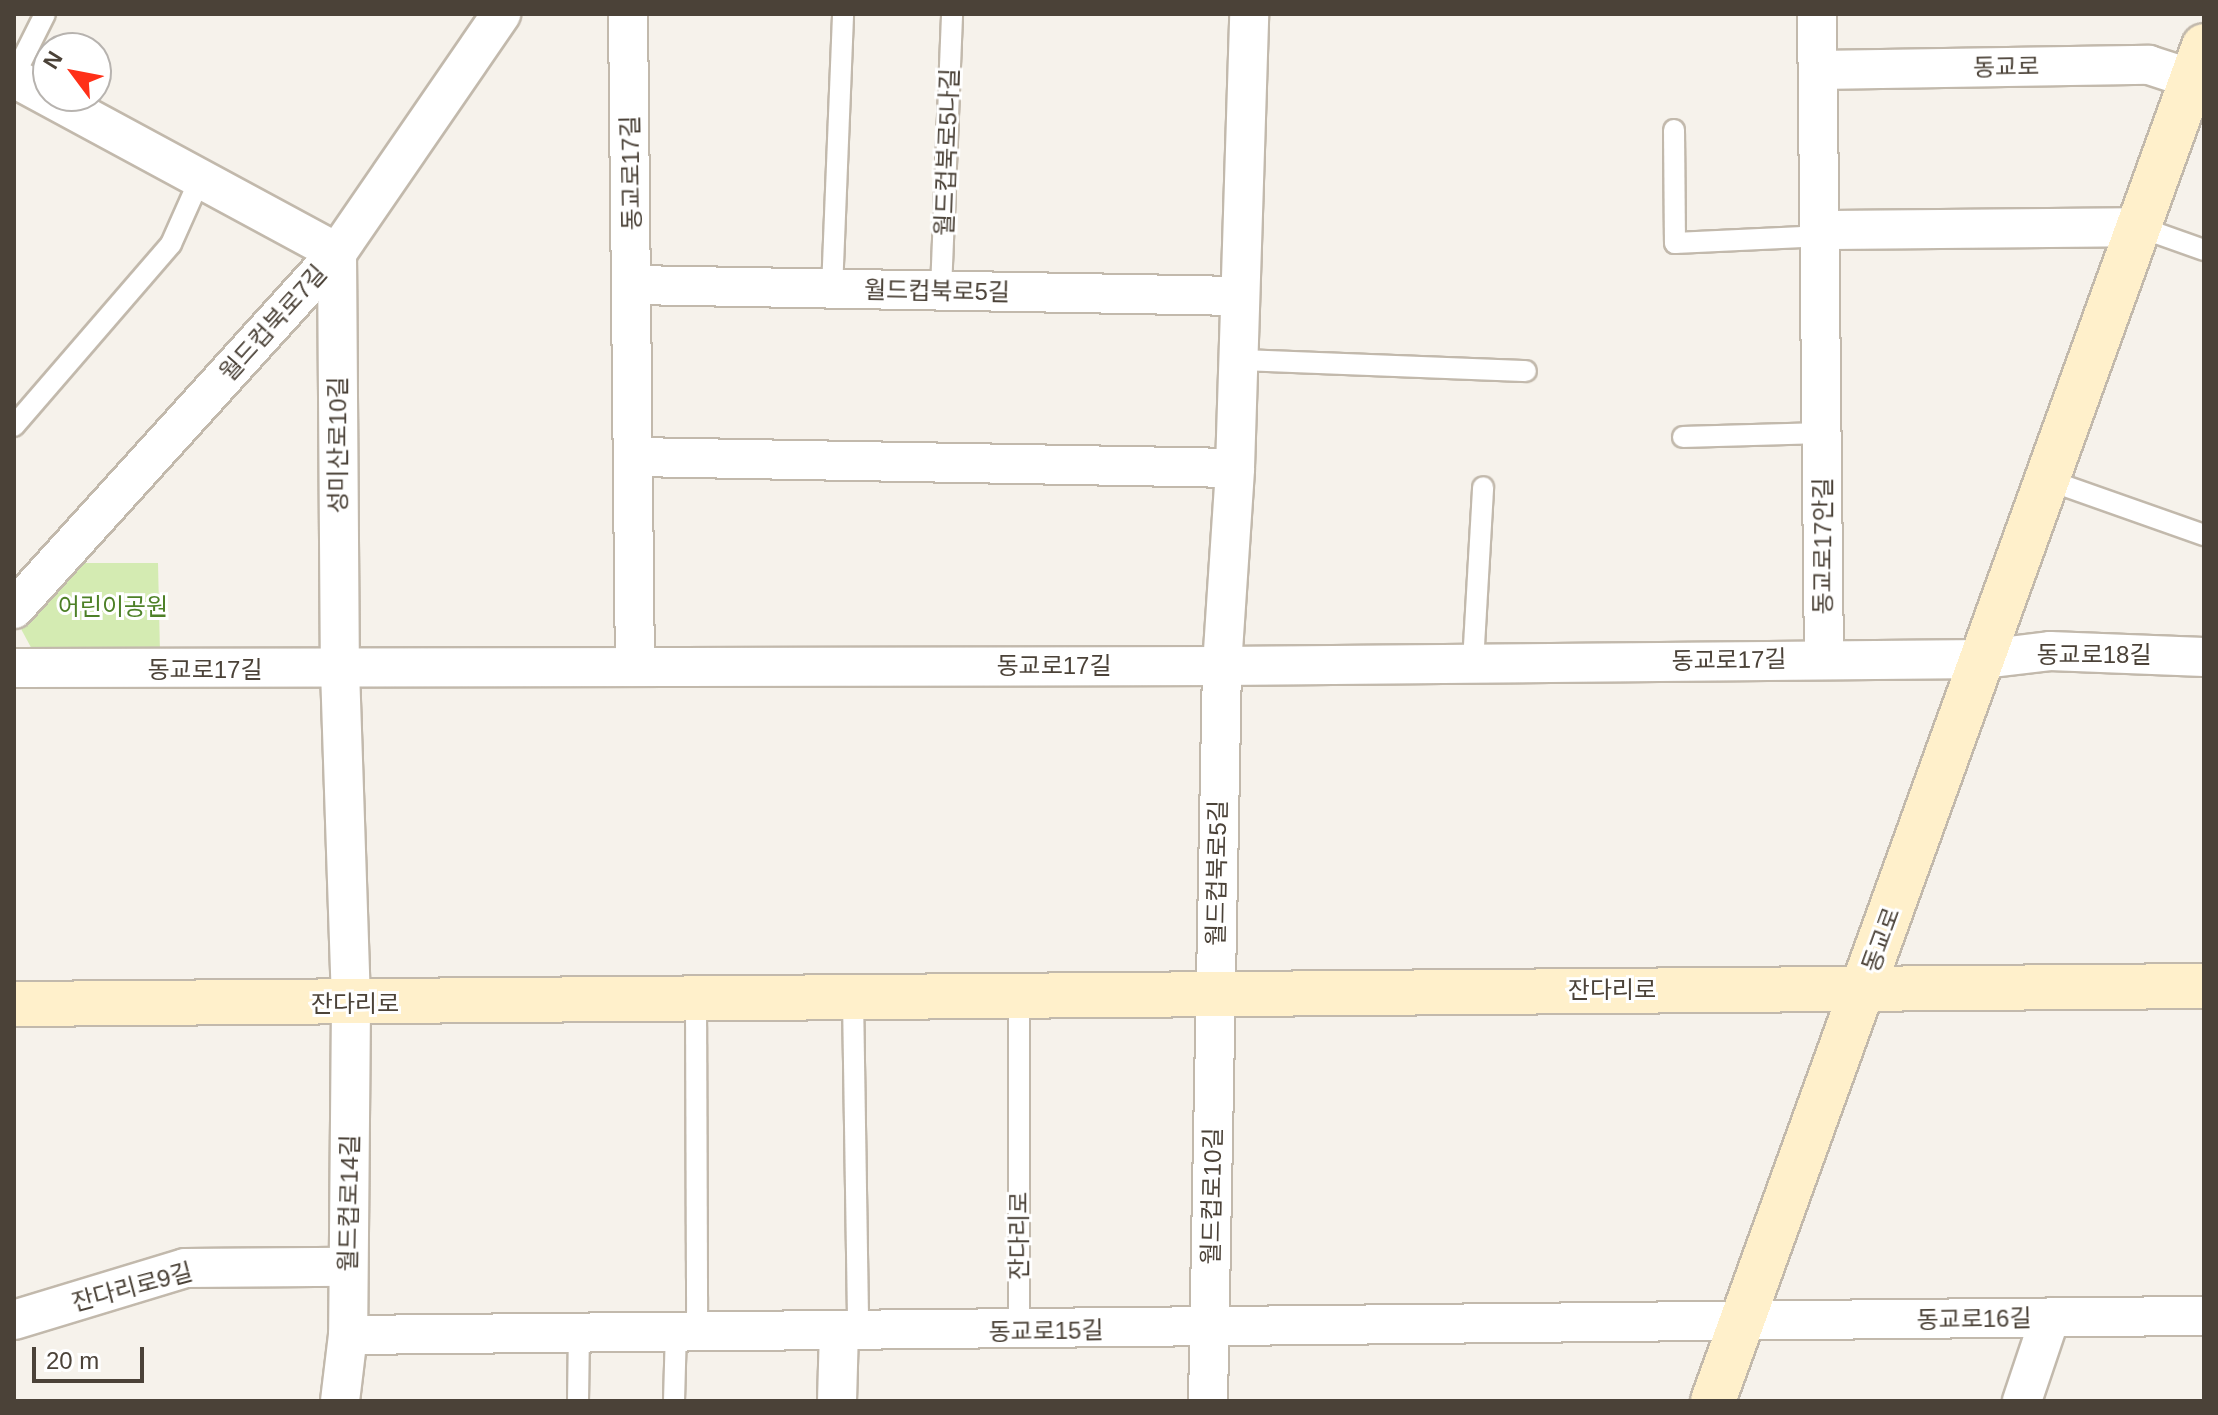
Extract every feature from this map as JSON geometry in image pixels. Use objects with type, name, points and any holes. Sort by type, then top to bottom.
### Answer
[{"type":"street","name":"월드컵북로7길","points":[[14,609],[337,253],[501,14]]},
{"type":"street","name":"동교로17길","points":[[628,14],[635,667]]},
{"type":"street","name":"월드컵북로5길","points":[[1214,992],[1222,666],[1235,468],[1249,14]]},
{"type":"street","name":"동교로17안길","points":[[1817,14],[1823,230],[1824,659]]},
{"type":"street","name":"동교로","points":[[1713,1401],[1984,659],[2045,479],[2200,69],[2149,65],[1818,70]]},
{"type":"street","points":[[14,77],[337,253]]},
{"type":"street","points":[[1823,230],[2139,227]]},
{"type":"street","name":"성미산로10길","points":[[337,253],[340,670],[351,1005]]},
{"type":"street","name":"월드컵북로5길","points":[[633,285],[1240,296]]},
{"type":"street","points":[[635,457],[1235,468]]},
{"type":"street","name":"동교로18길","points":[[1984,659],[2050,651],[2204,657]]},
{"type":"street","name":"동교로17길","points":[[14,668],[340,670],[1222,666],[1984,659]]},
{"type":"street","name":"잔다리로","points":[[14,1004],[351,1005],[1019,998],[1214,992],[2204,986]]},
{"type":"street","name":"월드컵로10길","points":[[1208,1401],[1214,992]]},
{"type":"street","name":"월드컵로14길","points":[[340,1401],[348,1335],[351,1005]]},
{"type":"street","name":"잔다리로9길","points":[[14,1320],[185,1268],[348,1267]]},
{"type":"street","name":"동교로16길","points":[[1743,1322],[2204,1316]]},
{"type":"street","points":[[2022,1401],[2050,1318]]},
{"type":"street","name":"동교로15길","points":[[348,1335],[1743,1322]]},
{"type":"street","points":[[837,1401],[849,1332]]},
{"type":"lane","points":[[14,77],[45,14]]},
{"type":"lane","points":[[832,290],[843,14]]},
{"type":"lane","name":"월드컵북로5나길","points":[[941,290],[952,14]]},
{"type":"lane","points":[[1674,130],[1675,243],[1803,237],[1823,230]]},
{"type":"lane","points":[[14,426],[161,256],[200,179]]},
{"type":"lane","points":[[2139,227],[2204,250]]},
{"type":"lane","points":[[1239,360],[1526,371]]},
{"type":"lane","points":[[1683,437],[1822,433]]},
{"type":"lane","points":[[2045,479],[2204,535]]},
{"type":"lane","points":[[1473,663],[1483,487]]},
{"type":"lane","points":[[849,1332],[853,998]]},
{"type":"lane","name":"잔다리로","points":[[1019,998],[1019,1331]]},
{"type":"lane","points":[[674,1401],[686,1330],[696,999]]},
{"type":"lane","points":[[578,1401],[579,1332]]},
{"type":"green space","name":"어린이공원","points":[[79,563],[158,563],[160,653],[34,653],[20,627]]}]
